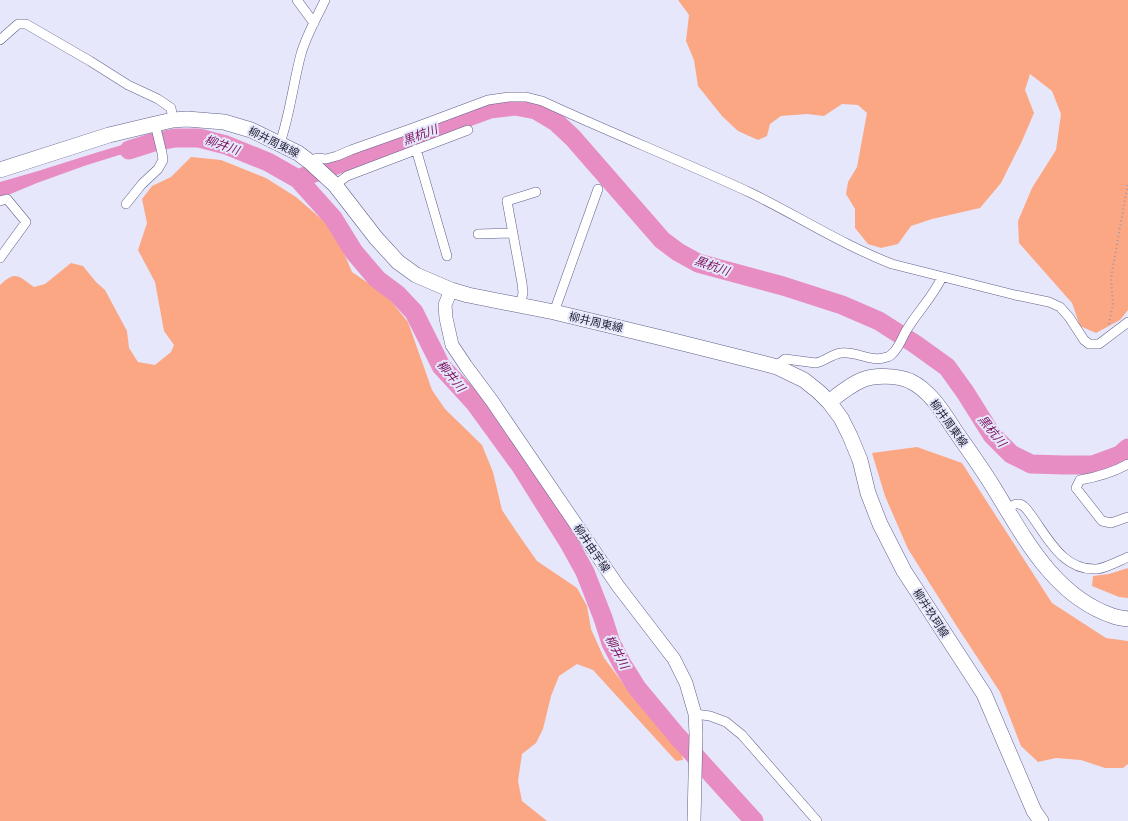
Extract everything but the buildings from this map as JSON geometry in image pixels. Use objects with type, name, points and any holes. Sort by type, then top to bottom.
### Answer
[{"type":"main road","name":"柳井周東線","points":[[0,170],[109,135],[155,127],[173,120],[187,119],[224,122],[251,130],[280,143],[312,163],[332,181],[376,238],[398,262],[416,276],[451,290],[666,338],[776,367],[804,380],[829,402],[844,390],[862,380],[893,376],[910,381],[924,390],[940,408],[990,482],[1026,540],[1046,567],[1065,587],[1087,604],[1114,616],[1128,619]]},
{"type":"main road","name":"柳井由宇線","points":[[451,290],[445,305],[446,318],[452,345],[492,400],[618,586],[674,659],[686,683],[695,714],[696,775],[694,821]]},
{"type":"main road","name":"柳井玖珂線","points":[[829,402],[841,418],[850,436],[860,460],[868,493],[880,524],[904,571],[984,694],[1034,811],[1040,821]]},
{"type":"street","points":[[297,0],[314,22]]},
{"type":"street","points":[[280,143],[290,111],[301,52],[325,0]]},
{"type":"street","points":[[0,40],[18,24],[26,24],[128,85],[158,98],[172,108],[173,120]]},
{"type":"street","points":[[312,163],[317,158],[326,159],[337,156],[488,100],[509,97],[526,97],[542,102],[731,184],[765,200],[846,244],[874,257],[892,264],[942,277],[1049,302],[1060,307],[1069,317],[1084,340],[1089,344],[1099,344],[1128,322]]},
{"type":"street","points":[[126,204],[142,184],[158,169],[163,160],[155,127]]},
{"type":"street","points":[[332,181],[468,130]]},
{"type":"street","points":[[416,149],[447,256]]},
{"type":"street","points":[[554,312],[598,189]]},
{"type":"street","points":[[520,306],[523,293],[522,283],[508,201],[536,192]]},
{"type":"street","points":[[0,201],[7,199],[26,222],[0,258]]},
{"type":"street","points":[[478,234],[513,233]]},
{"type":"street","points":[[776,367],[785,359],[816,363],[832,355],[841,353],[850,353],[874,359],[885,358],[892,355],[907,330],[937,288],[942,277]]},
{"type":"street","points":[[1128,464],[1117,470],[1080,480],[1076,488],[1102,521],[1111,524],[1128,517]]},
{"type":"street","points":[[1007,510],[1013,505],[1017,504],[1025,507],[1054,549],[1065,559],[1082,568],[1097,569],[1115,564],[1128,557]]},
{"type":"street","points":[[695,714],[710,716],[726,722],[742,735],[818,821]]},
{"type":"path","points":[[1108,326],[1113,304],[1111,278],[1128,183]]},
{"type":"shaded area","points":[[678,0],[1128,0],[1128,310],[1120,320],[1096,333],[1080,326],[1072,303],[1019,243],[1018,221],[1032,188],[1056,150],[1061,114],[1052,91],[1030,74],[1025,90],[1034,113],[1001,183],[980,208],[932,219],[911,226],[898,244],[881,248],[868,244],[855,228],[855,209],[846,194],[848,182],[857,167],[867,113],[858,105],[842,104],[824,116],[807,114],[781,116],[770,124],[767,136],[758,140],[738,131],[722,116],[698,86],[694,60],[686,41],[689,15]]},
{"type":"shaded area","points":[[153,136],[156,150],[119,155],[84,166],[0,198],[0,182]]},
{"type":"shaded area","points":[[191,157],[221,160],[266,178],[296,197],[334,230],[352,272],[386,295],[408,322],[432,390],[445,409],[482,445],[493,472],[502,510],[537,561],[577,588],[587,606],[591,629],[604,658],[631,694],[681,750],[683,760],[676,761],[593,670],[577,664],[559,676],[551,696],[543,729],[536,743],[522,754],[518,781],[522,801],[547,821],[0,821],[0,285],[10,277],[17,276],[34,287],[45,284],[71,263],[83,266],[96,282],[105,290],[127,331],[129,348],[138,362],[155,365],[171,352],[174,345],[164,331],[155,282],[138,250],[147,223],[142,199],[152,186],[171,177]]},
{"type":"shaded area","points":[[917,447],[962,463],[1052,603],[1106,638],[1128,641],[1128,764],[1123,768],[1105,768],[1081,760],[1056,758],[1038,762],[1021,746],[1000,692],[908,549],[885,496],[872,453]]},
{"type":"shaded area","points":[[1128,568],[1128,598],[1119,597],[1092,586],[1093,576],[1109,574]]},
{"type":"waterway","name":"黒杭川","points":[[303,177],[490,109],[515,106],[536,110],[556,122],[573,138],[662,240],[678,252],[698,263],[783,286],[842,305],[879,321],[947,367],[965,392],[992,435],[1011,454],[1031,464],[1093,465],[1120,455],[1128,448]]},
{"type":"waterway","name":"柳井川","points":[[129,150],[154,142],[175,138],[199,138],[226,145],[268,162],[298,179],[333,218],[354,252],[377,279],[397,294],[414,312],[441,366],[474,402],[520,465],[569,543],[585,572],[611,643],[637,688],[677,736],[754,821]]}]
